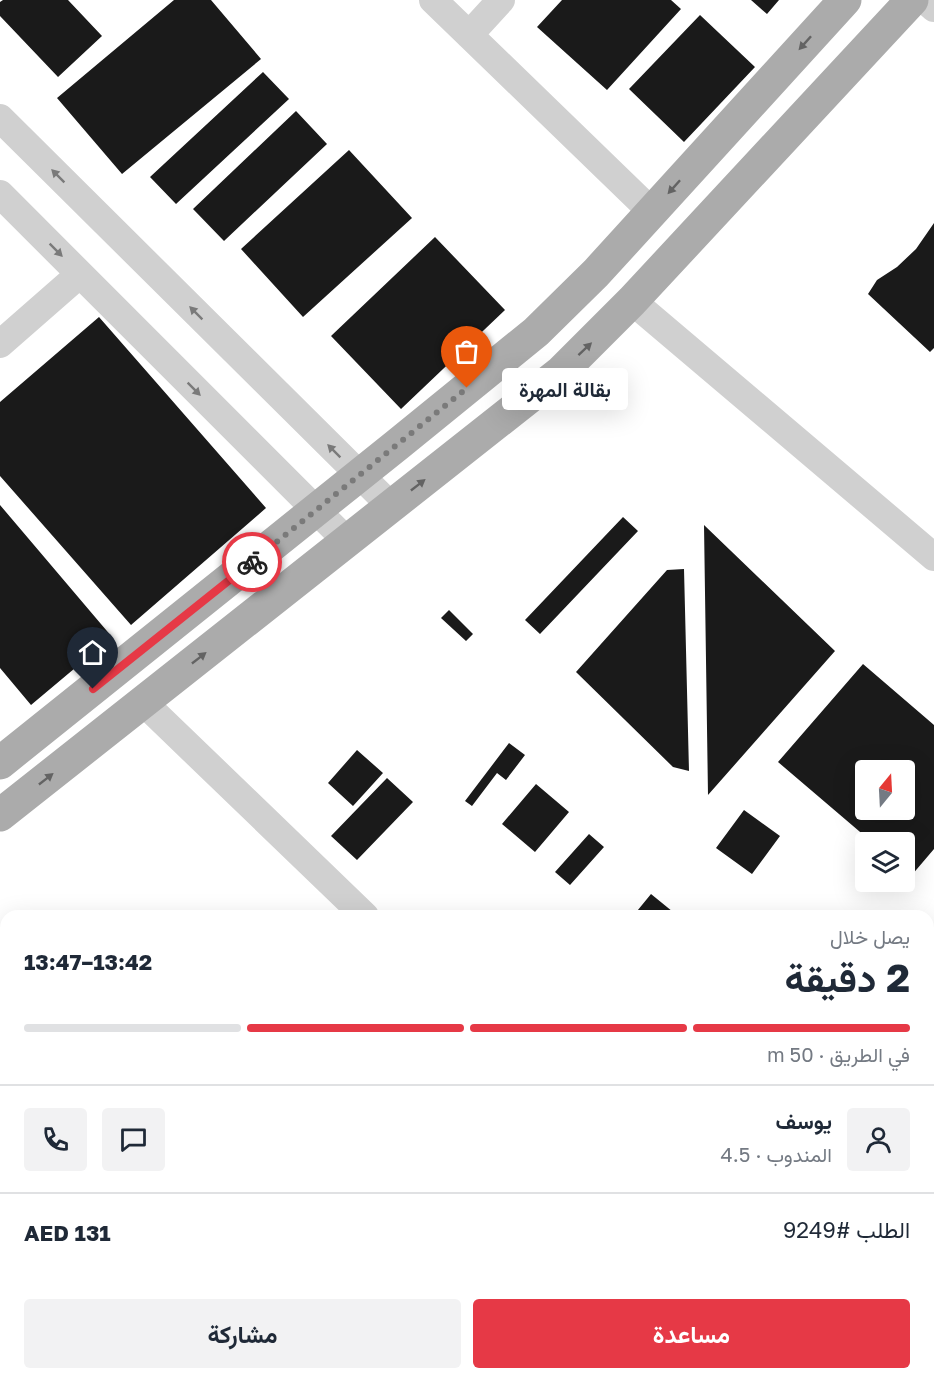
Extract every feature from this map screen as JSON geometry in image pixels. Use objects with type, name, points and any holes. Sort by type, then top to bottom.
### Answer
[{"type":"main road","points":[[0,763],[536,332],[596,273],[844,0]]},
{"type":"main road","points":[[0,816],[561,372],[632,301],[912,0]]},
{"type":"street","points":[[433,0],[651,212]]},
{"type":"street","points":[[469,35],[501,0]]},
{"type":"street","points":[[925,0],[934,8]]},
{"type":"street","points":[[0,118],[391,507]]},
{"type":"street","points":[[0,194],[347,541]]},
{"type":"street","points":[[0,344],[80,274]]},
{"type":"street","points":[[632,301],[934,557]]},
{"type":"street","points":[[143,702],[359,910]]},
{"type":"building","points":[[3,0],[68,0],[102,36],[58,77],[0,16],[0,2]]},
{"type":"building","points":[[174,0],[211,0],[261,59],[122,174],[57,98]]},
{"type":"building","points":[[562,0],[671,0],[681,9],[607,90],[537,27]]},
{"type":"building","points":[[751,0],[779,0],[767,14]]},
{"type":"building","points":[[700,15],[755,67],[684,142],[629,89]]},
{"type":"building","points":[[263,72],[289,99],[176,204],[150,177]]},
{"type":"building","points":[[296,111],[327,144],[224,241],[193,209]]},
{"type":"building","points":[[349,150],[412,218],[303,317],[241,249]]},
{"type":"building","points":[[934,223],[934,348],[930,352],[868,294],[877,280],[897,267],[916,249]]},
{"type":"building","points":[[435,237],[505,310],[401,409],[331,336]]},
{"type":"building","points":[[99,317],[266,508],[131,625],[0,476],[0,402]]},
{"type":"building","points":[[0,505],[112,637],[31,705],[0,668]]},
{"type":"building","points":[[623,517],[638,531],[540,634],[525,620]]},
{"type":"building","points":[[704,525],[835,651],[708,795]]},
{"type":"building","points":[[684,569],[689,771],[673,767],[576,672],[667,570]]},
{"type":"building","points":[[449,610],[473,634],[466,641],[441,618]]},
{"type":"building","points":[[863,664],[934,725],[934,849],[915,871],[915,832],[860,832],[778,762]]},
{"type":"building","points":[[509,743],[525,755],[506,780],[497,773],[472,806],[465,801]]},
{"type":"building","points":[[357,750],[383,773],[353,806],[328,783]]},
{"type":"building","points":[[387,778],[413,802],[357,860],[331,836]]},
{"type":"building","points":[[536,784],[569,812],[535,852],[502,824]]},
{"type":"building","points":[[744,810],[780,836],[752,874],[716,848]]},
{"type":"building","points":[[589,834],[604,847],[570,885],[555,872]]},
{"type":"building","points":[[651,894],[671,910],[638,910]]},
{"type":"way so far","points":[[252,562],[467,388]]},
{"type":"place","name":"بقالة المهرة","points":[[467,388]]},
{"type":"route","points":[[93,689],[252,562]]}]
